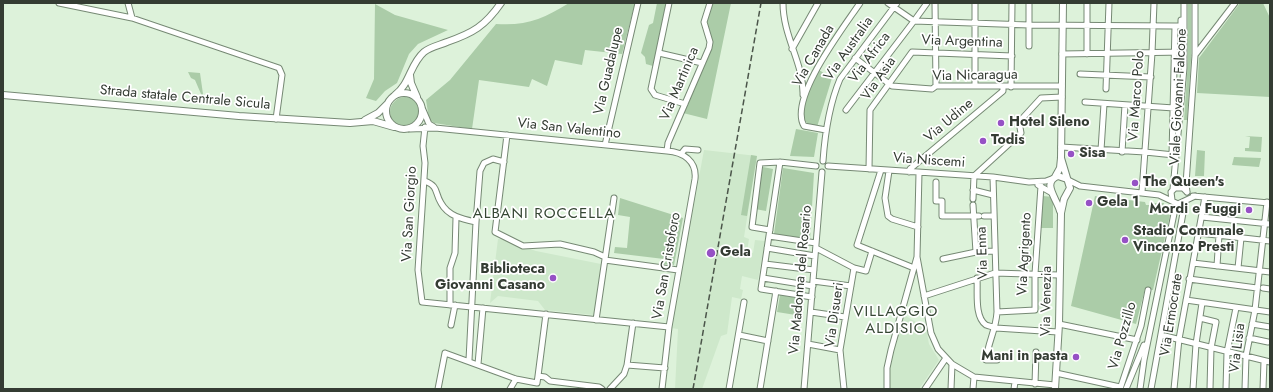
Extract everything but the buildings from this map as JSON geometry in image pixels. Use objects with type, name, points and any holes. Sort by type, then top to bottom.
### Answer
[{"type":"main road","points":[[410,75],[411,83],[423,110],[420,122],[410,128],[399,129],[394,127],[387,119],[386,108],[388,103],[395,95],[403,89],[418,57],[426,50],[474,32],[501,3]]},
{"type":"main road","points":[[1060,213],[1057,201],[1050,187],[1060,168],[1061,158],[1063,3]]},
{"type":"main road","points":[[395,95],[407,93],[417,98]]},
{"type":"main road","name":"Strada statale Centrale Sicula","points":[[3,95],[350,123],[364,120],[378,113],[388,103]]},
{"type":"main road","name":"Strada statale Centrale Sicula","points":[[364,120],[382,122],[394,127]]},
{"type":"main road","points":[[1060,213],[1070,188],[1061,158]]},
{"type":"main road","points":[[1054,178],[1061,176],[1067,180]]},
{"type":"main road","points":[[1052,193],[1058,196],[1067,193]]},
{"type":"main road","name":"Via Venezia","points":[[1055,387],[1059,324],[1060,213]]},
{"type":"street","points":[[59,3],[132,18],[280,68],[282,75],[276,118]]},
{"type":"street","points":[[128,3],[132,18]]},
{"type":"street","name":"Via Guadalupe","points":[[605,145],[638,3]]},
{"type":"street","points":[[670,3],[651,89],[655,95],[685,104]]},
{"type":"street","name":"Via Martinica","points":[[667,151],[710,42],[704,22],[710,3]]},
{"type":"street","points":[[783,3],[783,16],[801,76],[803,98]]},
{"type":"street","points":[[792,49],[818,3]]},
{"type":"street","name":"Via Canada","points":[[826,130],[804,126],[801,120],[803,98],[816,70],[860,3]]},
{"type":"street","points":[[888,3],[896,5],[914,21],[936,23],[1175,26],[1181,26],[1182,3]]},
{"type":"street","name":"Via Africa","points":[[846,110],[927,3]]},
{"type":"street","points":[[936,3],[936,86]]},
{"type":"street","points":[[975,3],[975,85]]},
{"type":"street","points":[[1011,87],[1012,3]]},
{"type":"street","points":[[1029,3],[1029,46]]},
{"type":"street","points":[[1087,3],[1087,54]]},
{"type":"street","points":[[1106,89],[1108,3]]},
{"type":"street","name":"Via Marco Polo","points":[[1142,192],[1151,77],[1154,3]]},
{"type":"street","name":"Viale Giovanni Falcone","points":[[1172,200],[1184,52],[1182,3]]},
{"type":"street","name":"Viale Giovanni Falcone","points":[[1152,389],[1187,197],[1186,184],[1195,55],[1195,3]]},
{"type":"street","points":[[1195,55],[1235,3]]},
{"type":"street","name":"Via Australia","points":[[823,161],[826,130],[834,93],[840,78],[896,5]]},
{"type":"street","points":[[1061,147],[1122,152],[1145,152],[1175,156],[1175,26]]},
{"type":"street","name":"Via Argentina","points":[[912,52],[1012,56]]},
{"type":"street","name":"Via Asia","points":[[869,170],[870,110],[912,52]]},
{"type":"street","points":[[1062,54],[1184,52]]},
{"type":"street","points":[[659,53],[702,63]]},
{"type":"street","points":[[855,58],[890,84]]},
{"type":"street","points":[[1080,74],[1151,77]]},
{"type":"street","name":"Via Nicaragua","points":[[890,84],[892,86],[932,89],[936,86],[975,85],[1003,87],[1062,86]]},
{"type":"street","name":"Via Udine","points":[[909,172],[910,169],[1003,91],[1003,87]]},
{"type":"street","points":[[972,199],[974,176],[1021,133],[1019,122],[1041,98],[1062,97]]},
{"type":"street","points":[[1085,102],[1125,106],[1174,108]]},
{"type":"street","points":[[1101,150],[1104,104]]},
{"type":"street","points":[[1122,152],[1125,106]]},
{"type":"street","points":[[423,110],[430,124],[435,128]]},
{"type":"street","name":"Via San Valentino","points":[[410,128],[425,127],[667,151],[681,154],[685,149],[698,150]]},
{"type":"street","name":"Via San Giorgio","points":[[425,127],[423,146],[425,163],[418,270],[422,302],[452,305]]},
{"type":"street","points":[[507,135],[495,232],[524,246],[560,244],[594,252],[605,259],[678,270]]},
{"type":"street","name":"Via San Cristoforo","points":[[662,389],[669,327],[695,176],[690,160],[681,154]]},
{"type":"street","points":[[468,360],[480,171],[484,163],[493,159],[504,162]]},
{"type":"street","points":[[823,161],[828,166],[827,170],[822,172],[818,171],[816,166],[819,162],[823,161]]},
{"type":"street","points":[[770,230],[752,227],[760,163],[780,162],[816,166]]},
{"type":"street","points":[[780,162],[761,289],[812,297]]},
{"type":"street","name":"Via Niscemi","points":[[828,166],[869,170],[993,177],[1030,182]]},
{"type":"street","points":[[881,170],[857,245],[914,268]]},
{"type":"street","points":[[890,171],[885,198],[888,216],[892,219],[918,227]]},
{"type":"street","name":"Via Madonna del Rosario","points":[[804,389],[822,172]]},
{"type":"street","points":[[919,173],[917,257],[931,333],[938,349],[952,364],[974,377],[1055,387]]},
{"type":"street","name":"Via Enna","points":[[993,177],[997,312],[996,328]]},
{"type":"street","points":[[1030,182],[1046,181],[1054,178]]},
{"type":"street","points":[[1067,180],[1080,186],[1159,195],[1172,200],[1176,204]]},
{"type":"street","points":[[424,181],[432,184],[437,189],[441,203],[456,218],[476,222]]},
{"type":"street","points":[[936,182],[936,201],[942,201],[942,216],[994,216]]},
{"type":"street","points":[[1030,182],[1041,186],[1052,193]]},
{"type":"street","name":"Via Agrigento","points":[[997,312],[1035,310],[1035,274],[1041,186]]},
{"type":"street","points":[[1067,193],[1080,186]]},
{"type":"street","points":[[1159,195],[1181,187],[1187,197]]},
{"type":"street","points":[[973,190],[993,195]]},
{"type":"street","points":[[1140,389],[1176,204],[1187,197],[1195,196],[1268,203]]},
{"type":"street","name":"Via Ermocrate","points":[[1174,389],[1179,339],[1205,197]]},
{"type":"street","points":[[596,320],[614,198]]},
{"type":"street","name":"Via Lisia","points":[[1245,389],[1246,356],[1260,288],[1259,271],[1263,240],[1267,224],[1268,203]]},
{"type":"street","points":[[973,205],[979,216],[976,252]]},
{"type":"street","points":[[1202,217],[1267,224]]},
{"type":"street","points":[[451,325],[452,305],[450,268],[455,253],[456,218]]},
{"type":"street","points":[[1199,233],[1270,241]]},
{"type":"street","points":[[1217,266],[1219,235]]},
{"type":"street","points":[[769,236],[816,246],[854,268],[866,271],[872,251]]},
{"type":"street","points":[[1238,268],[1241,238]]},
{"type":"street","points":[[767,248],[815,256]]},
{"type":"street","points":[[943,259],[976,252],[994,251]]},
{"type":"street","points":[[886,389],[890,350],[917,257]]},
{"type":"street","points":[[1192,263],[1270,272]]},
{"type":"street","points":[[765,264],[814,270]]},
{"type":"street","name":"Via Disueri","points":[[844,389],[840,350],[854,268]]},
{"type":"street","points":[[924,296],[995,273],[1059,275]]},
{"type":"street","points":[[763,278],[813,284],[851,286]]},
{"type":"street","points":[[977,278],[978,309],[981,318],[986,325],[996,328],[1058,332]]},
{"type":"street","points":[[1189,279],[1270,289]]},
{"type":"street","name":"Via Pozzillo","points":[[1122,388],[1137,340],[1148,290]]},
{"type":"street","points":[[760,389],[776,291]]},
{"type":"street","points":[[1186,300],[1270,312]]},
{"type":"street","points":[[729,389],[744,302]]},
{"type":"street","points":[[1193,389],[1196,344],[1202,303]]},
{"type":"street","points":[[452,305],[669,327]]},
{"type":"street","points":[[478,364],[483,308]]},
{"type":"street","points":[[1226,389],[1227,352],[1236,308]]},
{"type":"street","points":[[811,312],[845,317]]},
{"type":"street","points":[[438,389],[445,352],[516,379],[537,383],[546,314]]},
{"type":"street","points":[[1200,318],[1216,322],[1211,348],[1210,389]]},
{"type":"street","points":[[610,389],[624,374],[627,365],[633,324]]},
{"type":"street","points":[[1059,324],[1137,340]]},
{"type":"street","points":[[1252,324],[1270,327]]},
{"type":"street","name":"Via Pozzillo","points":[[1122,388],[1140,357],[1151,327]]},
{"type":"street","points":[[996,328],[988,344],[986,360],[998,360]]},
{"type":"street","points":[[739,335],[768,341]]},
{"type":"street","points":[[1161,335],[1270,362]]},
{"type":"street","points":[[1249,338],[1268,342]]},
{"type":"street","points":[[808,344],[840,350]]},
{"type":"street","points":[[1035,384],[1036,352]]},
{"type":"street","points":[[925,389],[946,358]]},
{"type":"street","points":[[1263,389],[1264,361]]},
{"type":"street","points":[[951,389],[952,364]]},
{"type":"street","points":[[627,365],[665,368]]},
{"type":"street","points":[[1056,373],[1122,388]]},
{"type":"street","points":[[538,376],[545,377],[550,381],[599,387],[602,389]]},
{"type":"street","points":[[973,389],[974,377]]},
{"type":"street","points":[[510,389],[516,379]]},
{"type":"street","points":[[1014,389],[1015,382]]},
{"type":"shaded area","points":[[569,3],[635,3],[622,54],[585,50],[582,65],[555,60],[547,86],[532,79],[529,87],[479,80],[472,129],[434,123],[429,119],[426,100],[450,80],[496,24],[517,24],[534,20],[543,17]]},
{"type":"shaded area","points":[[657,3],[666,3],[653,66],[646,64],[645,57],[641,53],[649,25],[653,23]]},
{"type":"shaded area","points":[[710,3],[731,3],[707,119],[683,113],[710,52],[706,19]]},
{"type":"shaded area","points":[[1188,3],[1191,3],[1191,60],[1187,120],[1184,120],[1188,60]]},
{"type":"shaded area","points":[[1240,3],[1263,3],[1270,18],[1270,97],[1197,93],[1199,58]]},
{"type":"shaded area","points":[[375,4],[395,15],[448,30],[418,44],[409,54],[397,83],[385,91],[376,101],[366,98],[374,79]]},
{"type":"shaded area","points":[[819,70],[832,78],[817,127],[811,126],[806,121],[803,115],[803,107],[808,91]]},
{"type":"shaded area","points":[[188,72],[200,73],[204,101],[195,80],[191,78]]},
{"type":"shaded area","points":[[405,97],[416,101],[420,112],[416,123],[405,127],[394,123],[390,112],[394,101]]},
{"type":"shaded area","points":[[796,129],[818,133],[814,157],[790,156]]},
{"type":"shaded area","points":[[1245,136],[1262,137],[1261,152],[1245,151],[1245,148],[1249,148],[1250,137]]},
{"type":"shaded area","points":[[704,150],[757,156],[744,237],[749,239],[747,252],[753,253],[755,240],[765,241],[758,280],[742,276],[740,289],[743,290],[741,299],[732,297],[727,334],[721,336],[702,389],[675,389],[678,329],[671,328]]},
{"type":"shaded area","points":[[1197,150],[1205,151],[1204,176],[1195,176]]},
{"type":"shaded area","points":[[751,155],[757,156],[747,216],[741,215]]},
{"type":"shaded area","points":[[1234,157],[1261,158],[1259,167],[1232,165]]},
{"type":"shaded area","points":[[763,167],[773,169],[766,211],[755,209]]},
{"type":"shaded area","points":[[783,168],[814,173],[810,240],[774,234]]},
{"type":"shaded area","points":[[1043,196],[1053,197],[1053,228],[1041,228]]},
{"type":"shaded area","name":"Stadio Comunale Vincenzo Presti","points":[[1095,196],[1111,200],[1112,198],[1145,202],[1146,205],[1164,203],[1162,213],[1170,215],[1153,290],[1145,289],[1136,324],[1071,306]]},
{"type":"shaded area","points":[[620,198],[683,218],[674,265],[664,264],[664,259],[614,253],[615,247],[627,248],[630,217],[618,215]]},
{"type":"shaded area","points":[[498,239],[536,251],[601,264],[594,315],[545,310],[538,301],[498,296],[490,303]]},
{"type":"shaded area","points":[[780,295],[803,299],[802,316],[777,312]]},
{"type":"shaded area","points":[[904,315],[926,328],[929,344],[939,360],[919,389],[889,389],[890,361]]},
{"type":"railway","points":[[693,389],[761,3]]},
{"type":"place","name":"Hotel Sileno","points":[[1001,123]]},
{"type":"place","name":"Todis","points":[[983,141]]},
{"type":"place","name":"Sisa","points":[[1071,154]]},
{"type":"place","name":"The Queen's","points":[[1135,183]]},
{"type":"place","name":"Gela 1","points":[[1089,203]]},
{"type":"place","name":"Mordi e Fuggi","points":[[1249,210]]},
{"type":"place","name":"Stadio Comunale Vincenzo Presti","points":[[1125,240]]},
{"type":"place","name":"Gela","points":[[711,253]]},
{"type":"place","name":"Biblioteca Giovanni Casano","points":[[553,278]]},
{"type":"place","name":"Mani in pasta","points":[[1076,357]]},
{"type":"district","name":"ALBANI ROCCELLA","points":[[544,214]]},
{"type":"district","name":"VILLAGGIO ALDISIO","points":[[896,320]]}]
